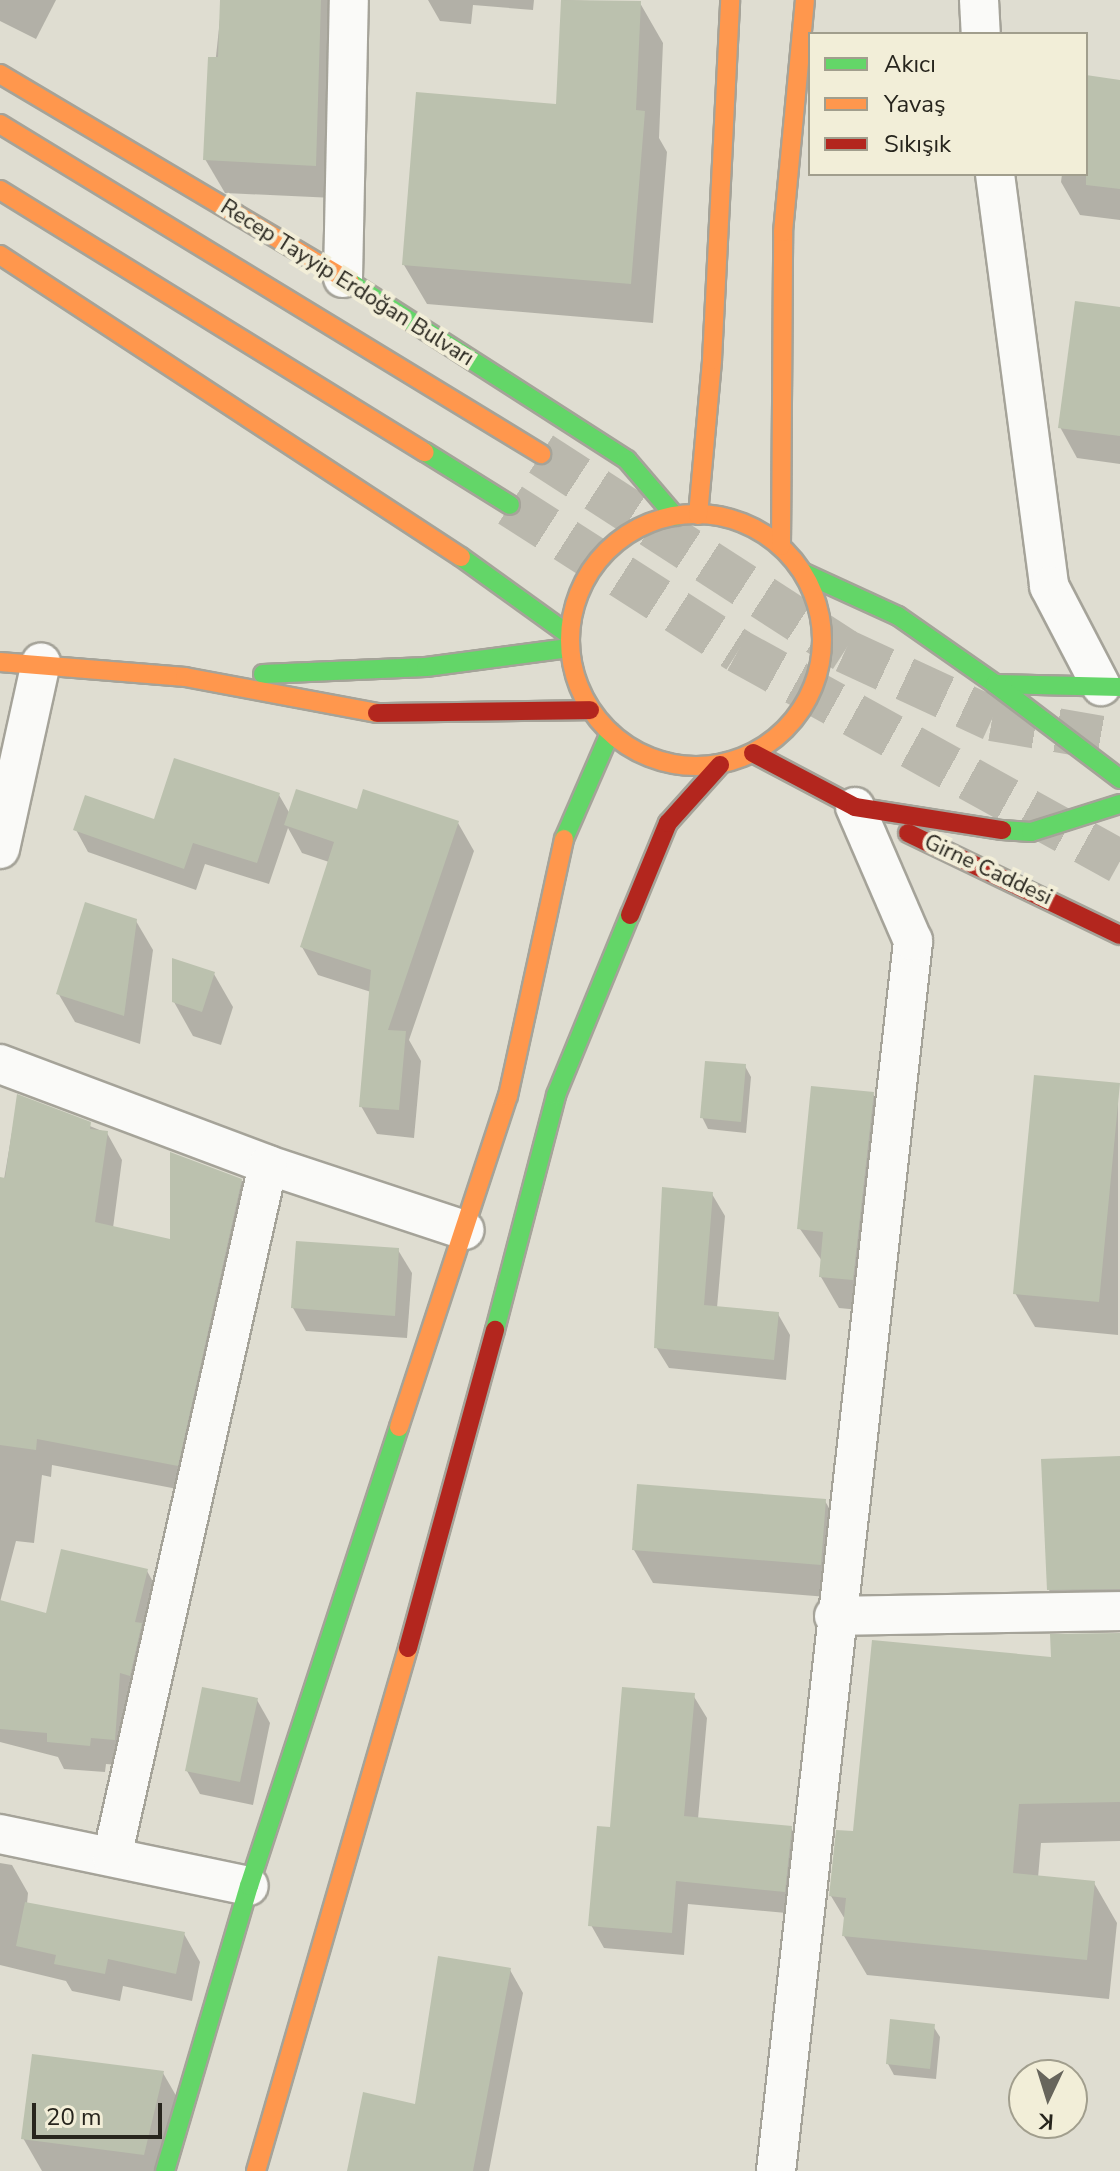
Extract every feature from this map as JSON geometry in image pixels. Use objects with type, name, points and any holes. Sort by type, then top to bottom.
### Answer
[{"type":"main road","points":[[698,515],[715,316],[730,0]]},
{"type":"main road","points":[[781,546],[783,232],[805,0]]},
{"type":"main road","name":"Recep Tayyip Erdoğan Bulvarı","points":[[0,74],[343,278],[627,460],[675,516]]},
{"type":"main road","points":[[0,124],[541,454]]},
{"type":"main road","points":[[0,190],[510,505]]},
{"type":"main road","points":[[0,255],[431,535],[569,641]]},
{"type":"main road","points":[[698,515],[752,526],[781,546],[804,573],[820,617],[819,675],[805,707],[782,734],[753,753],[720,765],[661,762],[610,733],[590,710],[576,683],[569,641],[575,600],[591,568],[616,542],[647,523],[675,516],[698,515]]},
{"type":"main road","points":[[804,573],[898,616],[995,684],[1120,779]]},
{"type":"main road","points":[[185,677],[426,667],[569,641]]},
{"type":"main road","points":[[0,662],[41,662],[185,677],[383,714],[590,710]]},
{"type":"main road","points":[[995,684],[1111,687]]},
{"type":"main road","points":[[165,2171],[249,1886],[508,1096],[561,846],[610,733]]},
{"type":"main road","points":[[753,753],[855,807],[961,827],[1031,832],[1120,804]]},
{"type":"main road","points":[[256,2171],[449,1506],[556,1095],[668,823],[720,765]]},
{"type":"main road","name":"Girne Caddesi","points":[[855,807],[1120,935]]},
{"type":"main road","points":[[1099,923],[1115,956]]},
{"type":"street","points":[[343,278],[349,0]]},
{"type":"street","points":[[979,0],[981,32]]},
{"type":"street","points":[[995,176],[1049,586],[1111,687]]},
{"type":"street","points":[[0,849],[41,662]]},
{"type":"street","points":[[776,2171],[834,1616],[913,941],[855,807]]},
{"type":"street","points":[[0,1064],[268,1165],[465,1230]]},
{"type":"street","points":[[112,1857],[268,1165]]},
{"type":"street","points":[[834,1616],[1120,1611]]},
{"type":"street","points":[[0,1834],[249,1886]]},
{"type":"building","points":[[220,0],[321,0],[316,166],[203,160],[208,57],[218,57]]},
{"type":"building","points":[[561,0],[641,1],[636,110],[645,111],[631,284],[402,265],[416,92],[556,104]]},
{"type":"building","points":[[1088,75],[1120,80],[1120,189],[1086,185]]},
{"type":"building","points":[[1075,301],[1120,307],[1120,436],[1058,428]]},
{"type":"building","points":[[174,758],[280,793],[257,863],[193,843],[184,869],[73,830],[85,795],[154,819]]},
{"type":"building","points":[[296,789],[357,809],[363,789],[459,821],[388,1030],[406,1031],[399,1110],[359,1107],[371,970],[300,947],[334,842],[284,825]]},
{"type":"building","points":[[85,902],[137,919],[124,1016],[56,994]]},
{"type":"building","points":[[172,958],[215,972],[202,1012],[172,1002]]},
{"type":"building","points":[[705,1061],[746,1064],[741,1122],[700,1118]]},
{"type":"building","points":[[1034,1075],[1120,1083],[1099,1302],[1013,1294]]},
{"type":"building","points":[[811,1086],[874,1092],[853,1280],[819,1277],[823,1232],[797,1229]]},
{"type":"building","points":[[17,1094],[91,1122],[90,1129],[108,1131],[95,1222],[170,1239],[170,1152],[242,1179],[178,1466],[37,1439],[36,1450],[0,1445],[0,1177],[5,1178]]},
{"type":"building","points":[[662,1187],[713,1192],[704,1305],[779,1312],[774,1360],[654,1348]]},
{"type":"building","points":[[296,1241],[399,1248],[395,1316],[291,1308]]},
{"type":"building","points":[[1120,1456],[1120,1589],[1047,1590],[1041,1459]]},
{"type":"building","points":[[637,1484],[826,1499],[821,1565],[632,1550]]},
{"type":"building","points":[[61,1549],[148,1569],[135,1622],[142,1623],[130,1676],[120,1673],[115,1740],[91,1738],[90,1746],[47,1742],[47,1733],[0,1729],[0,1600],[46,1613]]},
{"type":"building","points":[[1120,1633],[1120,1802],[1019,1804],[1013,1873],[1095,1881],[1087,1960],[842,1936],[846,1898],[829,1896],[836,1830],[853,1831],[872,1640],[1051,1657],[1050,1634]]},
{"type":"building","points":[[202,1687],[258,1698],[240,1782],[185,1771]]},
{"type":"building","points":[[622,1687],[695,1693],[684,1816],[792,1826],[785,1892],[676,1881],[672,1933],[588,1926],[597,1826],[610,1827]]},
{"type":"building","points":[[25,1902],[185,1932],[176,1974],[108,1959],[105,1974],[54,1964],[56,1955],[16,1946]]},
{"type":"building","points":[[438,1956],[511,1968],[473,2171],[347,2171],[363,2092],[415,2104]]},
{"type":"building","points":[[890,2019],[935,2024],[930,2069],[886,2064]]},
{"type":"building","points":[[32,2054],[164,2071],[144,2155],[21,2139]]},
{"type":"tunnel","points":[[541,454],[845,651],[992,719],[1120,741]]},
{"type":"tunnel","points":[[510,505],[738,651],[1120,862]]},
{"type":"traffic: fast","points":[[350,282],[627,460],[675,516]]},
{"type":"traffic: fast","points":[[425,452],[510,505]]},
{"type":"traffic: fast","points":[[461,557],[569,635]]},
{"type":"traffic: fast","points":[[804,573],[898,616],[995,684],[1120,687]]},
{"type":"traffic: fast","points":[[263,674],[426,667],[569,648]]},
{"type":"traffic: fast","points":[[995,684],[1120,779]]},
{"type":"traffic: fast","points":[[564,839],[610,733]]},
{"type":"traffic: fast","points":[[1002,830],[1031,832],[1120,804]]},
{"type":"traffic: fast","points":[[495,1330],[556,1095],[630,915]]},
{"type":"traffic: fast","points":[[165,2171],[249,1886],[399,1427]]},
{"type":"traffic: slow","points":[[698,515],[712,360],[730,0]]},
{"type":"traffic: slow","points":[[781,546],[783,232],[805,0]]},
{"type":"traffic: slow","points":[[0,74],[350,282]]},
{"type":"traffic: slow","points":[[0,124],[541,454]]},
{"type":"traffic: slow","points":[[0,190],[425,452]]},
{"type":"traffic: slow","points":[[0,255],[461,557]]},
{"type":"traffic: slow","points":[[684,514],[708,514],[733,519],[756,529],[776,542],[794,560],[817,603],[822,640],[820,665],[813,688],[794,720],[776,738],[733,761],[708,766],[684,766],[659,761],[636,751],[616,738],[598,720],[575,677],[570,652],[570,628],[575,603],[585,580],[598,560],[616,542],[659,519],[684,514]]},
{"type":"traffic: slow","points":[[0,662],[185,677],[377,713]]},
{"type":"traffic: slow","points":[[399,1427],[508,1096],[564,839]]},
{"type":"traffic: slow","points":[[256,2171],[408,1648]]},
{"type":"traffic: jam","points":[[377,713],[590,710]]},
{"type":"traffic: jam","points":[[753,753],[855,807],[1002,830]]},
{"type":"traffic: jam","points":[[630,915],[668,823],[720,765]]},
{"type":"traffic: jam","points":[[908,833],[1120,935]]},
{"type":"traffic: jam","points":[[408,1648],[495,1330]]}]
